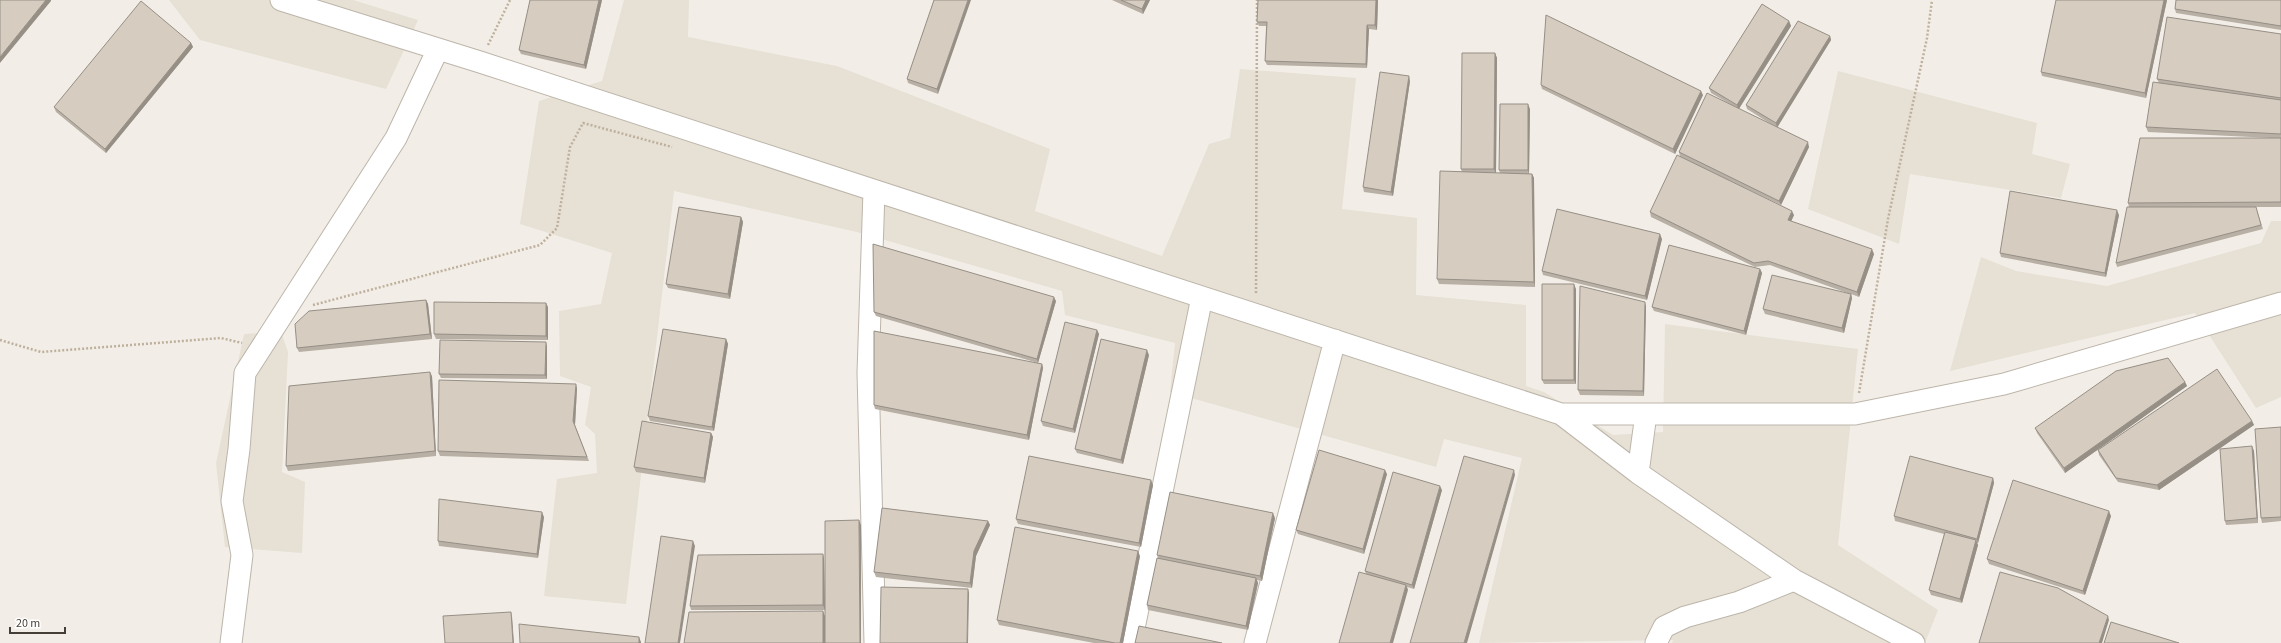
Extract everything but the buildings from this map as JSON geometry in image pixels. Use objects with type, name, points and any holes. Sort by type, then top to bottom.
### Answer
[{"type":"street","points":[[281,0],[480,62],[1561,414],[1856,414],[2004,384],[2281,303]]},
{"type":"street","points":[[231,643],[242,555],[232,501],[239,449],[245,373],[396,138],[438,49]]},
{"type":"street","points":[[874,190],[868,373],[875,643]]},
{"type":"street","points":[[1131,643],[1202,297]]},
{"type":"street","points":[[1255,643],[1335,340]]},
{"type":"street","points":[[1561,414],[1638,473],[1794,580],[1914,643]]},
{"type":"street","points":[[1638,473],[1646,414]]},
{"type":"street","points":[[1656,643],[1664,627],[1685,616],[1739,602],[1794,580]]},
{"type":"path","points":[[480,62],[510,0]]},
{"type":"path","points":[[1256,315],[1257,0]]},
{"type":"path","points":[[1856,414],[1888,219],[1927,38],[1932,0]]},
{"type":"path","points":[[285,312],[540,246],[557,228],[570,147],[583,123],[677,148]]},
{"type":"path","points":[[0,340],[41,352],[221,338],[262,347]]},
{"type":"shaded area","points":[[169,0],[353,0],[418,20],[386,89],[200,40]]},
{"type":"shaded area","points":[[624,0],[689,0],[688,37],[837,66],[1050,149],[1035,211],[1162,256],[1209,144],[1230,138],[1240,69],[1356,78],[1342,209],[1417,218],[1416,295],[1526,305],[1526,386],[1544,392],[1613,435],[1663,432],[1665,324],[1858,349],[1838,545],[1938,610],[1925,643],[1672,643],[1673,640],[1479,643],[1522,458],[1444,439],[1436,467],[1170,392],[1175,343],[1065,315],[1062,291],[857,232],[674,191],[626,604],[544,596],[557,479],[597,473],[595,434],[585,425],[591,387],[560,376],[559,311],[601,304],[612,253],[520,224],[539,101],[602,81]]},
{"type":"shaded area","points":[[1838,71],[2037,123],[2032,154],[2070,164],[2061,198],[1910,174],[1899,244],[1808,209]]},
{"type":"shaded area","points":[[2271,221],[2281,221],[2281,397],[2256,408],[2195,313],[1950,371],[1981,257],[2016,271],[2107,286],[2261,243]]},
{"type":"shaded area","points":[[281,332],[288,352],[282,472],[305,482],[302,553],[225,547],[216,463],[244,334]]}]
